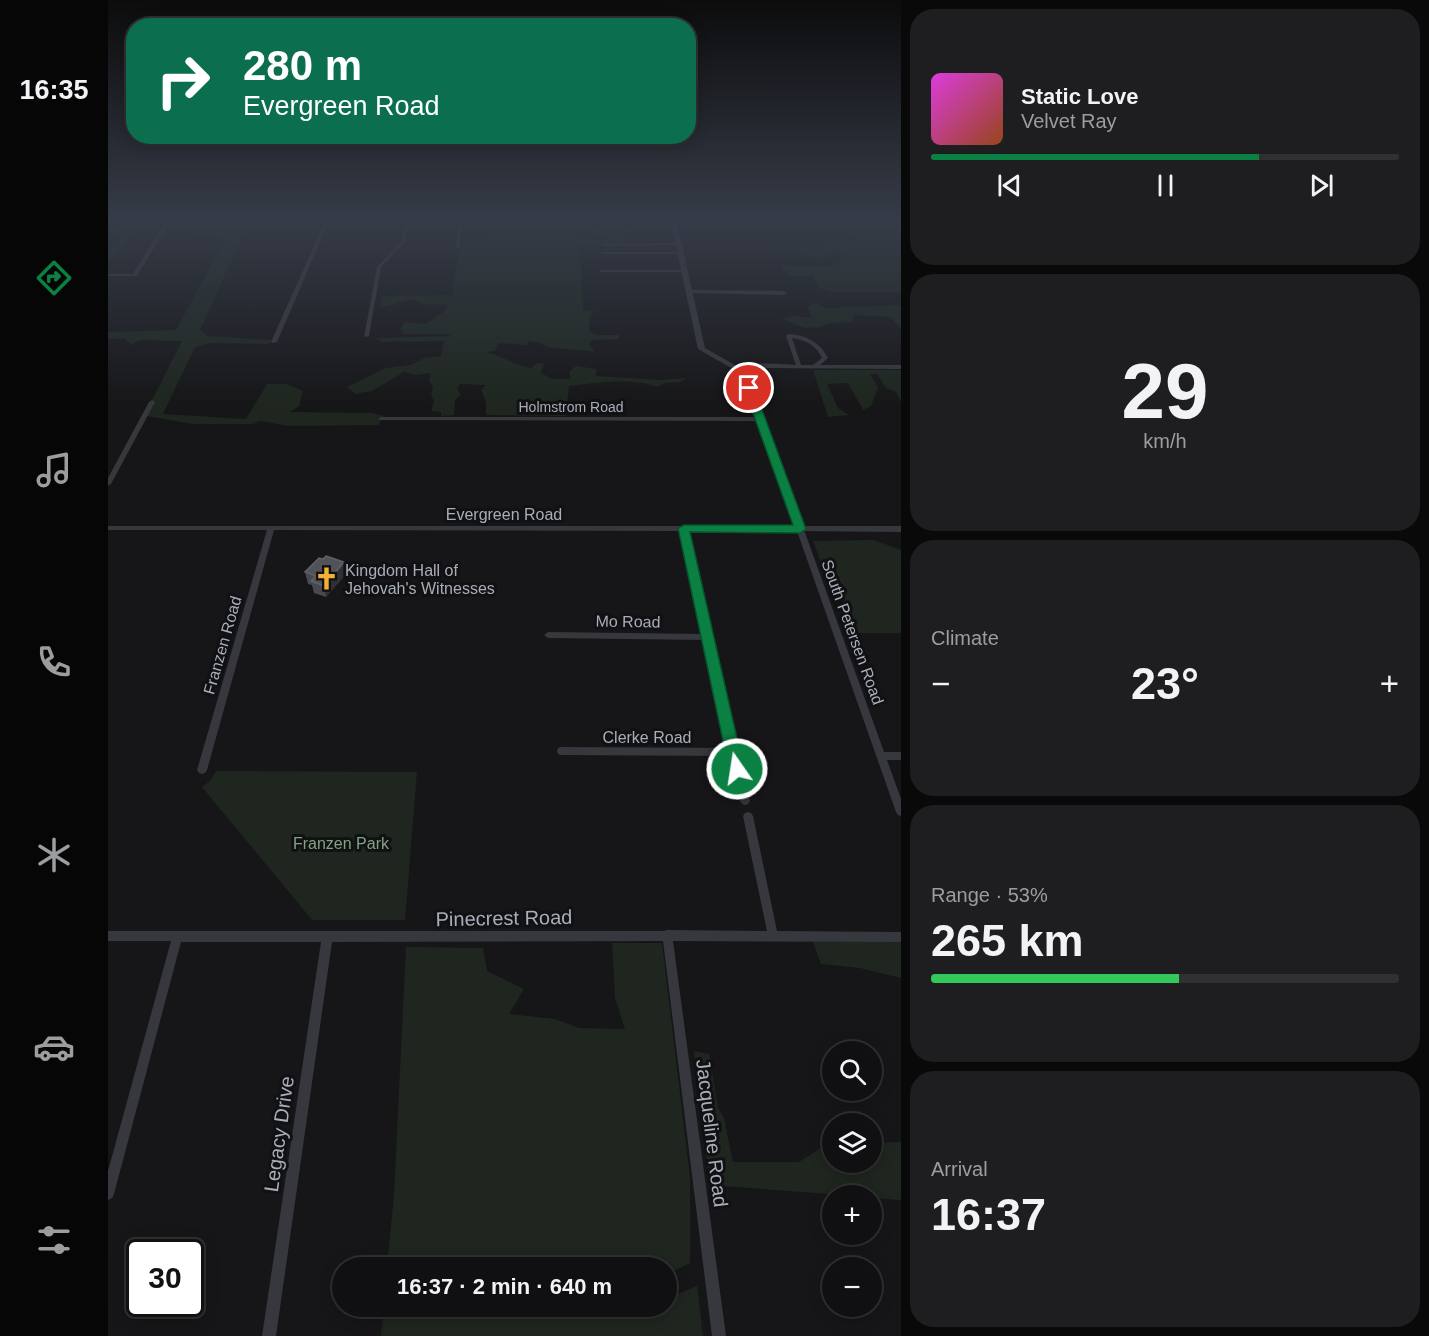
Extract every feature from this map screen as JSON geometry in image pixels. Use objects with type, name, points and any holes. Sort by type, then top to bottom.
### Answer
[{"type":"street","points":[[274,342],[301,281]]},
{"type":"street","points":[[366,336],[376,281]]},
{"type":"street","points":[[687,281],[702,349],[743,372],[800,529]]},
{"type":"street","points":[[689,292],[784,293]]},
{"type":"street","points":[[799,366],[789,336],[802,336],[822,351],[825,358],[815,366]]},
{"type":"street","points":[[736,368],[901,367]]},
{"type":"street","points":[[108,484],[152,402]]},
{"type":"street","name":"Holmstrom Road","points":[[381,419],[760,419]]},
{"type":"street","name":"Evergreen Road","points":[[108,528],[901,529]]},
{"type":"street","points":[[684,528],[745,801]]},
{"type":"street","name":"Franzen Road","points":[[202,770],[271,529]]},
{"type":"street","name":"South Petersen Road","points":[[800,529],[901,812]]},
{"type":"street","name":"Mo Road","points":[[548,635],[707,637]]},
{"type":"street","name":"Clerke Road","points":[[561,752],[733,752]]},
{"type":"street","points":[[881,756],[901,756]]},
{"type":"street","points":[[748,816],[773,935]]},
{"type":"street","name":"Jacqueline Road","points":[[667,935],[719,1336]]},
{"type":"street","name":"Pinecrest Road","points":[[108,936],[327,938],[773,935],[901,937]]},
{"type":"street","points":[[108,1194],[177,937]]},
{"type":"street","name":"Legacy Drive","points":[[269,1336],[327,938]]},
{"type":"green space","points":[[202,281],[222,281],[200,330],[208,336],[272,340],[268,344],[209,343],[195,347],[163,414],[246,419],[267,384],[287,384],[303,391],[299,406],[290,412],[372,413],[384,416],[378,425],[289,426],[260,421],[253,424],[193,424],[147,416],[150,404],[182,341],[140,340],[131,345],[125,339],[108,339],[108,332],[176,330]]},
{"type":"green space","points":[[454,281],[582,281],[583,310],[594,311],[590,316],[589,331],[595,335],[620,335],[618,339],[592,340],[589,344],[595,352],[547,347],[541,343],[528,341],[528,345],[499,343],[495,351],[486,352],[531,368],[537,363],[544,364],[541,373],[552,379],[571,379],[569,372],[576,366],[596,369],[596,376],[660,380],[686,378],[681,382],[665,383],[657,387],[625,381],[569,386],[566,416],[486,415],[486,402],[481,390],[486,385],[460,384],[457,389],[461,395],[455,400],[454,415],[441,416],[441,412],[431,411],[434,401],[431,395],[433,388],[429,380],[431,373],[416,375],[404,372],[372,391],[355,394],[347,387],[386,368],[411,365],[424,358],[441,356],[444,341],[382,342],[375,338],[451,336],[447,334],[403,334],[400,329],[405,322],[426,324],[447,309],[448,305],[423,304],[412,299],[380,308],[383,296],[452,295]]},
{"type":"green space","points":[[816,281],[901,281],[901,292],[831,292],[819,288]]},
{"type":"green space","points":[[816,302],[825,308],[901,305],[901,329],[890,317],[853,315],[853,322],[830,323],[820,327],[804,328],[782,319],[795,316],[812,318],[808,307]]},
{"type":"green space","points":[[813,370],[901,370],[901,402],[896,392],[886,388],[877,374],[870,374],[878,388],[871,406],[863,410],[848,383],[827,384],[838,408],[849,415],[828,417]]},
{"type":"green space","points":[[874,540],[901,550],[901,633],[857,633],[829,562],[821,562],[813,541]]},
{"type":"green space","name":"Franzen Park","points":[[216,771],[417,772],[405,920],[312,920],[202,787],[211,780]]},
{"type":"green space","points":[[813,942],[901,942],[901,978],[860,968],[821,964]]},
{"type":"green space","points":[[612,943],[662,943],[690,1177],[690,1263],[677,1270],[677,1257],[388,1257],[394,1195],[406,947],[483,948],[487,971],[524,989],[509,1014],[555,1019],[579,1028],[625,1029],[615,998]]},
{"type":"green space","points":[[694,1051],[709,1054],[718,1108],[724,1118],[733,1162],[799,1162],[822,1147],[822,1173],[882,1173],[882,1143],[901,1142],[901,1200],[882,1199],[882,1185],[822,1185],[822,1193],[710,1185]]},
{"type":"green space","points":[[697,1286],[703,1336],[381,1336],[383,1317],[677,1317],[677,1294]]},
{"type":"building","points":[[326,556],[344,562],[324,586],[311,581],[316,576],[305,572],[319,558],[323,559]]},
{"type":"place","name":"Kingdom Hall of Jehovah's Witnesses","points":[[327,579]]},
{"type":"route","points":[[737,769],[684,528],[800,529],[749,388]]}]
